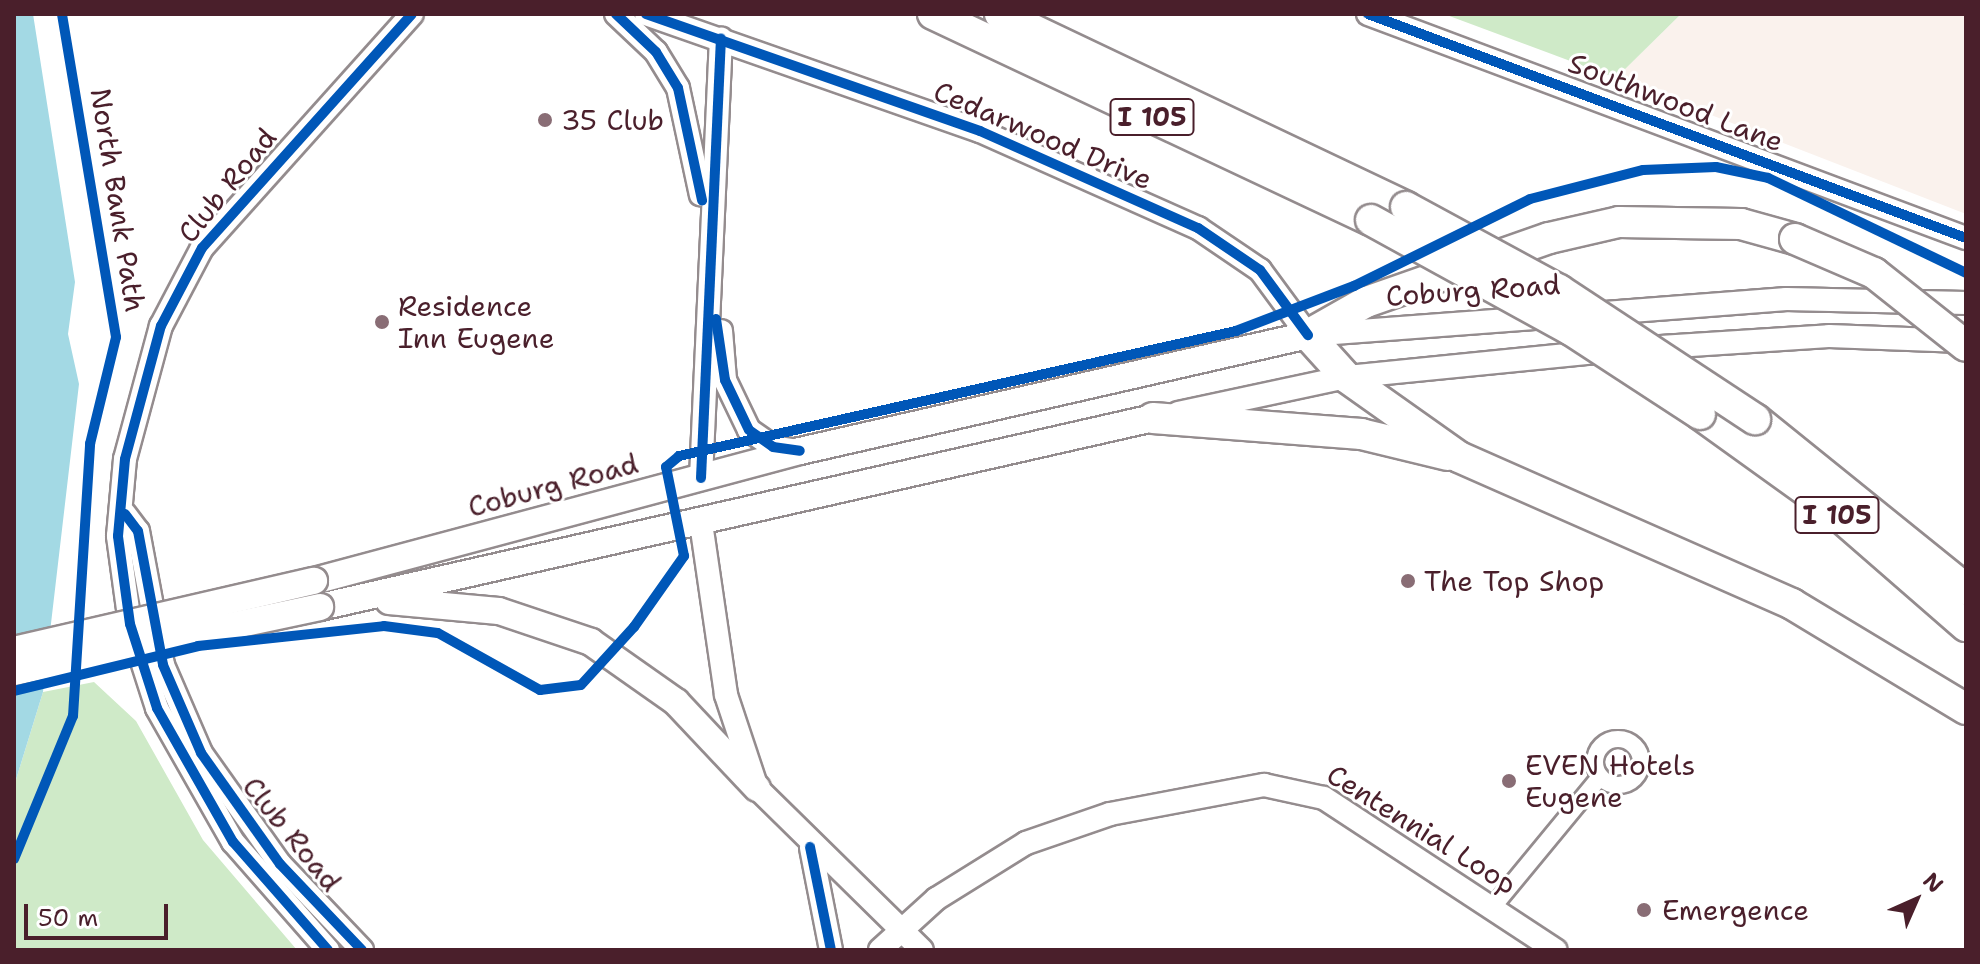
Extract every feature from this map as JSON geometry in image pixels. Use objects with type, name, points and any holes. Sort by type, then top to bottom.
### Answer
[{"type":"highway","name":"I 105","points":[[933,14],[1371,220],[1559,322],[1700,414],[1828,506],[1966,626]]},
{"type":"highway","name":"I 105","points":[[1000,14],[1406,207],[1559,290],[1755,419],[1966,589]]},
{"type":"highway","points":[[1413,440],[1346,377],[1308,335],[1366,302],[1549,238],[1619,222],[1741,224],[1795,239],[1874,273],[1966,343]]},
{"type":"highway","points":[[1153,418],[1413,440],[1459,457],[1792,604],[1966,709]]},
{"type":"main road","name":"Club Road","points":[[328,950],[233,842],[157,708],[130,624],[118,536],[125,514],[133,410],[161,326],[202,248],[412,14]]},
{"type":"main road","points":[[616,14],[656,52],[678,88],[707,229]]},
{"type":"main road","name":"Cedarwood Drive","points":[[646,14],[980,131],[1198,228],[1260,270],[1308,335]]},
{"type":"main road","name":"Southwood Lane","points":[[1368,14],[1966,238]]},
{"type":"main road","points":[[701,478],[712,311],[707,229],[721,38]]},
{"type":"main road","name":"Coburg Road","points":[[14,650],[314,581],[800,451],[1308,335],[1786,299],[1966,303]]},
{"type":"main road","points":[[712,311],[724,335],[725,380],[749,430],[773,447],[800,451]]},
{"type":"main road","points":[[14,672],[366,600],[1153,418],[1346,377],[1829,336],[1966,343]]},
{"type":"main road","points":[[636,495],[670,499],[701,523],[726,695],[757,788]]},
{"type":"main road","name":"Club Road","points":[[125,514],[138,531],[163,665],[201,753],[280,864],[362,950]]},
{"type":"main road","points":[[366,600],[467,606],[557,628],[633,668],[757,788],[810,847],[922,950]]},
{"type":"main road","name":"Centennial Loop","points":[[899,929],[936,899],[1057,830],[1264,785],[1324,798],[1555,950]]},
{"type":"main road","points":[[810,847],[831,950]]},
{"type":"main road","points":[[880,950],[899,929]]},
{"type":"street","points":[[1492,908],[1600,777]]},
{"type":"shaded area","points":[[1681,14],[1966,14],[1966,214],[1616,78]]},
{"type":"green space","points":[[1444,14],[1681,14],[1616,78]]},
{"type":"green space","points":[[94,682],[136,721],[203,840],[297,950],[14,950],[14,786],[43,692]]},
{"type":"water","points":[[14,14],[33,14],[75,282],[68,334],[79,384],[43,692],[14,786]]},
{"type":"cycle path","name":"North Bank Path","points":[[14,859],[73,716],[90,444],[116,337],[62,14]]},
{"type":"cycle path","name":"North Bank Path","points":[[328,950],[233,842],[157,708],[130,624],[118,536],[125,459],[161,326],[202,248],[412,14]]},
{"type":"cycle path","points":[[616,14],[656,52],[678,88],[702,200]]},
{"type":"cycle path","points":[[646,14],[980,131],[1198,228],[1260,270],[1308,335]]},
{"type":"cycle path","points":[[1368,14],[1966,238]]},
{"type":"cycle path","points":[[701,478],[721,38]]},
{"type":"cycle path","points":[[14,691],[198,646],[384,626],[438,633],[540,690],[581,685],[634,627],[684,556],[666,467],[679,456],[1236,331],[1354,286],[1530,199],[1643,170],[1716,167],[1768,178],[1966,273]]},
{"type":"cycle path","points":[[716,319],[725,380],[749,430],[773,447],[800,451]]},
{"type":"cycle path","points":[[125,514],[138,531],[163,665],[201,753],[280,864],[362,950]]},
{"type":"cycle path","points":[[810,847],[831,950]]},
{"type":"place","name":"35 Club","points":[[545,120]]},
{"type":"place","name":"Residence Inn Eugene","points":[[382,322]]},
{"type":"place","name":"The Top Shop","points":[[1408,581]]},
{"type":"place","name":"EVEN Hotels Eugene","points":[[1509,781]]},
{"type":"place","name":"Emergence","points":[[1644,910]]}]
